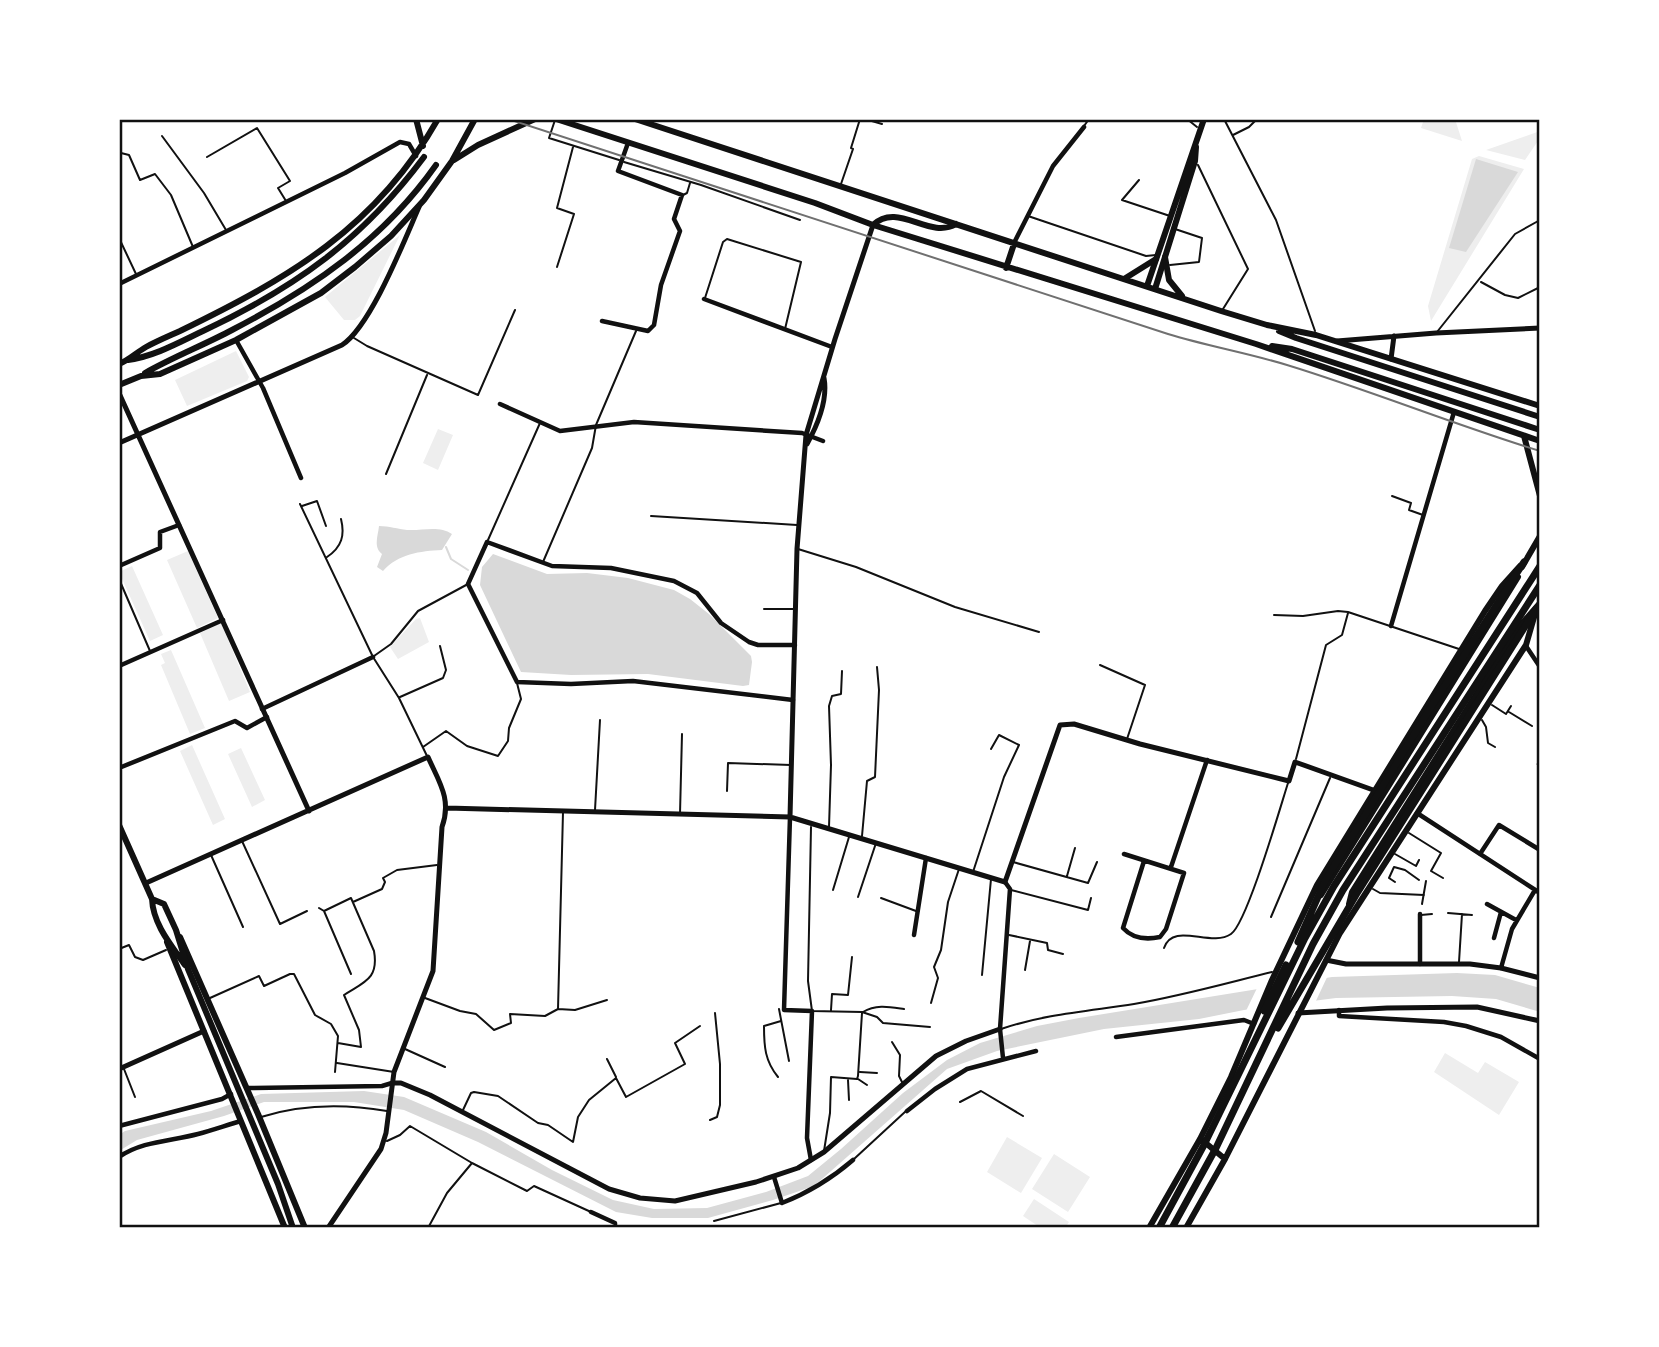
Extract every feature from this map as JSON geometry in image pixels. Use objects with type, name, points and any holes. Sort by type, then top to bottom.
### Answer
[{"type":"highway","points":[[1249,1051],[1268,1000],[1299,941],[1325,881],[1424,718],[1524,562]]},
{"type":"highway","points":[[1159,1228],[1204,1145],[1305,938],[1334,886],[1540,566]]},
{"type":"highway","points":[[1172,1228],[1216,1148],[1313,944],[1343,890],[1540,584]]},
{"type":"highway","points":[[1261,1056],[1356,895],[1539,606]]},
{"type":"main road","points":[[416,119],[423,146]]},
{"type":"main road","points":[[123,362],[146,347],[222,310],[304,264],[335,241],[369,212],[416,157],[438,119]]},
{"type":"main road","points":[[141,376],[160,374],[236,340],[321,293],[391,236],[419,207],[453,161],[475,119]]},
{"type":"main road","points":[[453,161],[478,145],[535,119]]},
{"type":"main road","points":[[556,119],[1006,268],[1256,344],[1540,441]]},
{"type":"main road","points":[[635,119],[1186,300],[1267,325],[1316,335],[1540,406]]},
{"type":"main road","points":[[1155,289],[1159,257],[1204,119]]},
{"type":"main road","points":[[1147,286],[1174,228],[1195,161],[1196,145]]},
{"type":"main road","points":[[123,362],[150,357],[226,320],[309,272],[340,249],[374,217],[400,190],[424,157]]},
{"type":"main road","points":[[119,385],[268,311],[318,280],[385,227],[417,193],[436,165]]},
{"type":"main road","points":[[873,225],[878,220],[891,216],[934,227],[950,228],[956,224]]},
{"type":"main road","points":[[1006,268],[1014,244]]},
{"type":"main road","points":[[1159,257],[1166,266],[1172,285],[1186,300]]},
{"type":"main road","points":[[1124,279],[1159,257]]},
{"type":"main road","points":[[1267,325],[1296,338],[1540,417]]},
{"type":"main road","points":[[1256,344],[1292,349],[1540,430]]},
{"type":"main road","points":[[1524,436],[1540,496]]},
{"type":"main road","points":[[1302,922],[1327,887],[1517,579],[1540,536]]},
{"type":"main road","points":[[1149,1228],[1200,1139],[1317,886],[1461,650],[1502,586],[1524,562]]},
{"type":"main road","points":[[1186,1228],[1225,1159],[1340,933],[1526,645],[1539,606]]},
{"type":"main road","points":[[1340,933],[1352,892],[1386,835],[1518,628],[1539,606]]},
{"type":"main road","points":[[1365,823],[1386,835]]},
{"type":"main road","points":[[119,825],[122,841],[146,883],[152,899],[152,909],[285,1228]]},
{"type":"main road","points":[[152,899],[164,904],[209,998],[305,1228]]},
{"type":"main road","points":[[176,930],[188,969],[278,1184],[293,1228]]},
{"type":"main road","points":[[164,936],[188,969]]},
{"type":"main road","points":[[1200,1139],[1225,1159]]},
{"type":"main road","points":[[272,1195],[289,1187]]},
{"type":"street","points":[[1014,244],[1053,166],[1084,127]]},
{"type":"street","points":[[120,282],[345,173],[400,142],[409,144],[416,157]]},
{"type":"street","points":[[602,321],[648,331],[654,325],[661,285],[680,231],[674,219],[682,195],[618,171],[628,142]]},
{"type":"street","points":[[119,443],[342,345],[353,337],[381,288],[419,207]]},
{"type":"street","points":[[811,1160],[807,1138],[812,1011],[782,1010],[798,525],[808,436],[826,391],[824,378],[832,347],[873,225]]},
{"type":"street","points":[[704,299],[832,347]]},
{"type":"street","points":[[1336,342],[1436,333],[1540,328]]},
{"type":"street","points":[[1391,359],[1394,336]]},
{"type":"street","points":[[236,340],[260,382],[301,478]]},
{"type":"street","points":[[119,393],[309,811]]},
{"type":"street","points":[[500,404],[560,431],[634,422],[808,436],[823,441]]},
{"type":"street","points":[[1391,626],[1455,411]]},
{"type":"street","points":[[119,566],[160,548],[160,532],[180,524]]},
{"type":"street","points":[[793,699],[633,681],[571,684],[517,682],[468,584],[487,542],[559,568],[579,565],[611,568],[674,580],[697,593],[721,623],[749,642],[758,645],[795,645]]},
{"type":"street","points":[[119,666],[223,620]]},
{"type":"street","points":[[1526,645],[1540,667]]},
{"type":"street","points":[[262,709],[373,657]]},
{"type":"street","points":[[119,768],[235,721],[247,728],[267,718]]},
{"type":"street","points":[[1005,882],[1060,725],[1074,724],[1126,740],[1289,781],[1295,762],[1376,791]]},
{"type":"street","points":[[146,883],[428,757],[447,808],[438,865],[433,971],[394,1072],[381,1149],[328,1228]]},
{"type":"street","points":[[1171,867],[1207,760]]},
{"type":"street","points":[[447,808],[790,817],[1005,882],[1010,889],[1000,1029],[1003,1058]]},
{"type":"street","points":[[1416,813],[1537,892],[1517,920],[1501,968]]},
{"type":"street","points":[[1480,854],[1499,825],[1540,850]]},
{"type":"street","points":[[1124,854],[1184,873],[1169,919],[1160,937],[1147,940],[1129,935],[1123,928],[1144,861]]},
{"type":"street","points":[[914,935],[926,858]]},
{"type":"street","points":[[1487,905],[1517,920]]},
{"type":"street","points":[[1494,938],[1501,912]]},
{"type":"street","points":[[1420,914],[1420,964]]},
{"type":"street","points":[[1326,960],[1346,964],[1459,963],[1501,968],[1540,978]]},
{"type":"street","points":[[1298,1013],[1477,1007],[1540,1021]]},
{"type":"street","points":[[1339,1010],[1339,1016],[1444,1022],[1466,1026],[1501,1037],[1540,1059]]},
{"type":"street","points":[[1116,1037],[1244,1020],[1254,1024]]},
{"type":"street","points":[[248,1091],[401,1083],[524,1143],[609,1189],[640,1198],[667,1201],[688,1199],[775,1179],[824,1152],[903,1083],[948,1049],[1000,1029]]},
{"type":"street","points":[[121,1069],[204,1031]]},
{"type":"street","points":[[907,1111],[967,1069],[1035,1051]]},
{"type":"street","points":[[119,1126],[222,1099],[231,1094]]},
{"type":"street","points":[[119,1157],[127,1151],[241,1121]]},
{"type":"street","points":[[775,1179],[781,1200],[808,1193],[833,1178],[853,1160]]},
{"type":"street","points":[[592,1212],[615,1223],[615,1228]]},
{"type":"lane","points":[[556,119],[549,138],[691,182],[800,220]]},
{"type":"lane","points":[[841,185],[860,119]]},
{"type":"lane","points":[[865,119],[882,124]]},
{"type":"lane","points":[[1084,127],[1089,119]]},
{"type":"lane","points":[[1187,119],[1200,131]]},
{"type":"lane","points":[[1224,119],[1276,220],[1316,335]]},
{"type":"lane","points":[[1232,135],[1249,127],[1257,119]]},
{"type":"lane","points":[[207,157],[257,128],[290,181],[278,188],[286,202]]},
{"type":"lane","points":[[162,136],[204,193],[227,231]]},
{"type":"lane","points":[[557,267],[574,214],[557,208],[573,146]]},
{"type":"lane","points":[[119,149],[121,153],[129,155],[140,180],[155,174],[166,187],[193,248]]},
{"type":"lane","points":[[1195,161],[1248,269],[1221,311]]},
{"type":"lane","points":[[1139,180],[1122,200],[1171,216]]},
{"type":"lane","points":[[682,195],[687,192],[691,182]]},
{"type":"lane","points":[[1028,216],[1146,256],[1159,257]]},
{"type":"lane","points":[[1436,333],[1515,234],[1540,220]]},
{"type":"lane","points":[[1166,266],[1199,262],[1202,238],[1174,228]]},
{"type":"lane","points":[[119,238],[137,275]]},
{"type":"lane","points":[[704,299],[723,242],[727,239],[801,262],[784,331]]},
{"type":"lane","points":[[1479,281],[1505,295],[1518,298],[1540,287]]},
{"type":"lane","points":[[353,337],[478,395],[515,310]]},
{"type":"lane","points":[[542,563],[592,448],[596,425],[636,329]]},
{"type":"lane","points":[[386,474],[428,374]]},
{"type":"lane","points":[[487,542],[540,422]]},
{"type":"lane","points":[[1392,496],[1410,503],[1409,510],[1424,515]]},
{"type":"lane","points":[[326,526],[317,501],[301,505],[373,657],[399,698],[428,757]]},
{"type":"lane","points":[[651,516],[798,525]]},
{"type":"lane","points":[[326,557],[337,551],[344,533],[341,519]]},
{"type":"lane","points":[[797,549],[856,566],[955,607],[1039,632]]},
{"type":"lane","points":[[119,579],[151,652]]},
{"type":"lane","points":[[373,657],[391,644],[418,611],[468,584]]},
{"type":"lane","points":[[764,609],[796,609]]},
{"type":"lane","points":[[1295,762],[1326,645],[1342,635],[1348,612]]},
{"type":"lane","points":[[1274,615],[1303,616],[1348,612],[1461,650]]},
{"type":"lane","points":[[399,698],[443,678],[446,670],[440,646]]},
{"type":"lane","points":[[1100,665],[1146,685],[1126,740]]},
{"type":"lane","points":[[862,838],[867,781],[874,777],[877,667]]},
{"type":"lane","points":[[829,827],[829,706],[832,696],[841,694],[842,671]]},
{"type":"lane","points":[[423,747],[446,731],[467,746],[498,756],[508,741],[509,728],[521,699],[517,682]]},
{"type":"lane","points":[[1488,702],[1532,726]]},
{"type":"lane","points":[[1508,712],[1511,706]]},
{"type":"lane","points":[[1478,718],[1486,727],[1488,743],[1495,747]]},
{"type":"lane","points":[[595,811],[600,720]]},
{"type":"lane","points":[[680,815],[682,734]]},
{"type":"lane","points":[[973,873],[1004,777],[1019,745],[999,735],[991,749]]},
{"type":"lane","points":[[727,791],[728,763],[792,765]]},
{"type":"lane","points":[[1270,916],[1332,774]]},
{"type":"lane","points":[[1164,948],[1172,936],[1206,939],[1232,934],[1242,919],[1289,781]]},
{"type":"lane","points":[[558,1009],[563,811]]},
{"type":"lane","points":[[811,822],[808,981],[812,1011],[862,1013],[877,1017],[883,1023],[930,1027]]},
{"type":"lane","points":[[1405,831],[1441,853],[1432,871],[1443,878]]},
{"type":"lane","points":[[833,890],[850,834]]},
{"type":"lane","points":[[242,840],[280,924],[307,911]]},
{"type":"lane","points":[[858,897],[876,842]]},
{"type":"lane","points":[[1067,877],[1075,848]]},
{"type":"lane","points":[[1391,852],[1416,866],[1419,860]]},
{"type":"lane","points":[[210,854],[243,927]]},
{"type":"lane","points":[[1012,862],[1088,883],[1097,862]]},
{"type":"lane","points":[[353,902],[382,888],[385,882],[383,878],[397,870],[438,865]]},
{"type":"lane","points":[[1382,866],[1391,873]]},
{"type":"lane","points":[[1395,881],[1389,878],[1394,867],[1399,867],[1419,880]]},
{"type":"lane","points":[[931,1003],[938,978],[934,967],[941,950],[948,902],[959,869]]},
{"type":"lane","points":[[982,975],[991,878]]},
{"type":"lane","points":[[1422,904],[1426,881]]},
{"type":"lane","points":[[1369,887],[1380,893],[1424,895]]},
{"type":"lane","points":[[1010,889],[1088,910],[1091,898]]},
{"type":"lane","points":[[324,911],[351,898],[374,951],[375,967],[369,979],[344,995],[359,1030],[361,1047],[338,1042]]},
{"type":"lane","points":[[881,898],[917,911]]},
{"type":"lane","points":[[319,908],[324,911],[351,974]]},
{"type":"lane","points":[[1448,913],[1472,915]]},
{"type":"lane","points":[[1420,914],[1433,914]]},
{"type":"lane","points":[[1459,963],[1462,914]]},
{"type":"lane","points":[[1008,935],[1046,943],[1048,950],[1063,954]]},
{"type":"lane","points":[[1025,970],[1030,940]]},
{"type":"lane","points":[[119,949],[129,945],[135,957],[143,960],[169,949]]},
{"type":"lane","points":[[831,1011],[832,994],[848,995],[852,957]]},
{"type":"lane","points":[[1000,1029],[1075,1010],[1134,1004],[1277,971]]},
{"type":"lane","points":[[209,998],[259,976],[264,986],[292,973],[316,1015],[331,1024],[338,1036],[335,1072]]},
{"type":"lane","points":[[424,998],[477,1014],[494,1030],[511,1023],[510,1014],[545,1016],[558,1009],[575,1010],[607,1000]]},
{"type":"lane","points":[[862,1013],[870,1008],[886,1006],[904,1009]]},
{"type":"lane","points":[[782,1010],[781,1021],[789,1061]]},
{"type":"lane","points":[[710,1120],[717,1117],[720,1105],[720,1064],[715,1013]]},
{"type":"lane","points":[[857,1079],[862,1013]]},
{"type":"lane","points":[[778,1077],[769,1065],[764,1047],[764,1026],[781,1021]]},
{"type":"lane","points":[[607,1059],[626,1097],[685,1063],[675,1043],[700,1026]]},
{"type":"lane","points":[[892,1042],[900,1055],[899,1076],[903,1083]]},
{"type":"lane","points":[[403,1048],[445,1067]]},
{"type":"lane","points":[[336,1063],[394,1072]]},
{"type":"lane","points":[[121,1069],[135,1097]]},
{"type":"lane","points":[[859,1072],[877,1073]]},
{"type":"lane","points":[[824,1152],[830,1113],[831,1077],[857,1079],[867,1085]]},
{"type":"lane","points":[[462,1113],[471,1093],[496,1096],[573,1142],[578,1117],[589,1100],[616,1078]]},
{"type":"lane","points":[[848,1078],[849,1100]]},
{"type":"lane","points":[[960,1102],[981,1091],[1023,1116]]},
{"type":"lane","points":[[259,1116],[349,1105],[388,1112]]},
{"type":"lane","points":[[853,1160],[907,1111]]},
{"type":"lane","points":[[383,1142],[400,1135],[410,1126],[472,1163],[527,1191],[534,1186],[592,1212]]},
{"type":"lane","points":[[428,1228],[447,1193],[472,1163]]},
{"type":"lane","points":[[714,1221],[781,1200]]},
{"type":"shaded area","points":[[1424,119],[1455,119],[1462,141],[1421,128]]},
{"type":"shaded area","points":[[1540,131],[1540,138],[1525,160],[1486,150]]},
{"type":"shaded area","points":[[1479,156],[1524,169],[1431,321],[1428,306],[1472,159]]},
{"type":"shaded area","points":[[1476,159],[1518,172],[1466,252],[1449,248]]},
{"type":"shaded area","points":[[400,235],[360,316],[355,320],[344,320],[325,297]]},
{"type":"shaded area","points":[[236,351],[249,377],[247,381],[187,406],[175,380]]},
{"type":"shaded area","points":[[438,429],[453,435],[438,470],[423,463]]},
{"type":"shaded area","points":[[379,526],[407,530],[436,529],[452,534],[442,550],[410,554],[383,571],[377,567],[382,554],[377,545]]},
{"type":"shaded area","points":[[188,551],[218,618],[197,628],[167,560]]},
{"type":"shaded area","points":[[493,554],[547,574],[587,573],[628,578],[674,590],[709,614],[751,656],[749,685],[648,674],[571,675],[521,672],[480,585],[482,567]]},
{"type":"shaded area","points":[[132,566],[163,635],[150,641],[119,572]]},
{"type":"shaded area","points":[[420,618],[429,642],[398,659],[390,647]]},
{"type":"shaded area","points":[[221,623],[250,692],[229,701],[200,633]]},
{"type":"shaded area","points":[[171,650],[205,728],[190,734],[161,665],[165,663],[161,654]]},
{"type":"shaded area","points":[[192,745],[225,819],[213,825],[180,751]]},
{"type":"shaded area","points":[[241,748],[265,800],[252,807],[228,754]]},
{"type":"shaded area","points":[[1457,973],[1495,975],[1540,988],[1540,1012],[1496,999],[1452,996],[1336,998],[1199,1019],[1104,1029],[997,1051],[947,1069],[814,1186],[708,1218],[652,1218],[616,1212],[478,1142],[404,1110],[354,1102],[264,1102],[137,1140],[119,1151],[119,1135],[125,1131],[211,1111],[261,1094],[364,1091],[404,1097],[486,1132],[552,1170],[613,1200],[654,1209],[707,1208],[766,1192],[808,1176],[903,1093],[947,1060],[980,1043],[1037,1026],[1079,1018],[1332,977]]},
{"type":"shaded area","points":[[1445,1053],[1478,1073],[1485,1062],[1519,1082],[1499,1115],[1434,1072]]},
{"type":"shaded area","points":[[1007,1137],[1042,1158],[1021,1193],[987,1172]]},
{"type":"shaded area","points":[[1054,1154],[1090,1177],[1068,1212],[1032,1189]]},
{"type":"shaded area","points":[[1034,1199],[1069,1222],[1065,1228],[1041,1228],[1023,1216]]},
{"type":"pier","points":[[1329,973],[1314,1005],[1245,1013],[1259,984]]},
{"type":"waterway","points":[[446,547],[451,559],[468,570]]},
{"type":"railway","points":[[508,119],[1168,334],[1319,375],[1540,451]]}]
